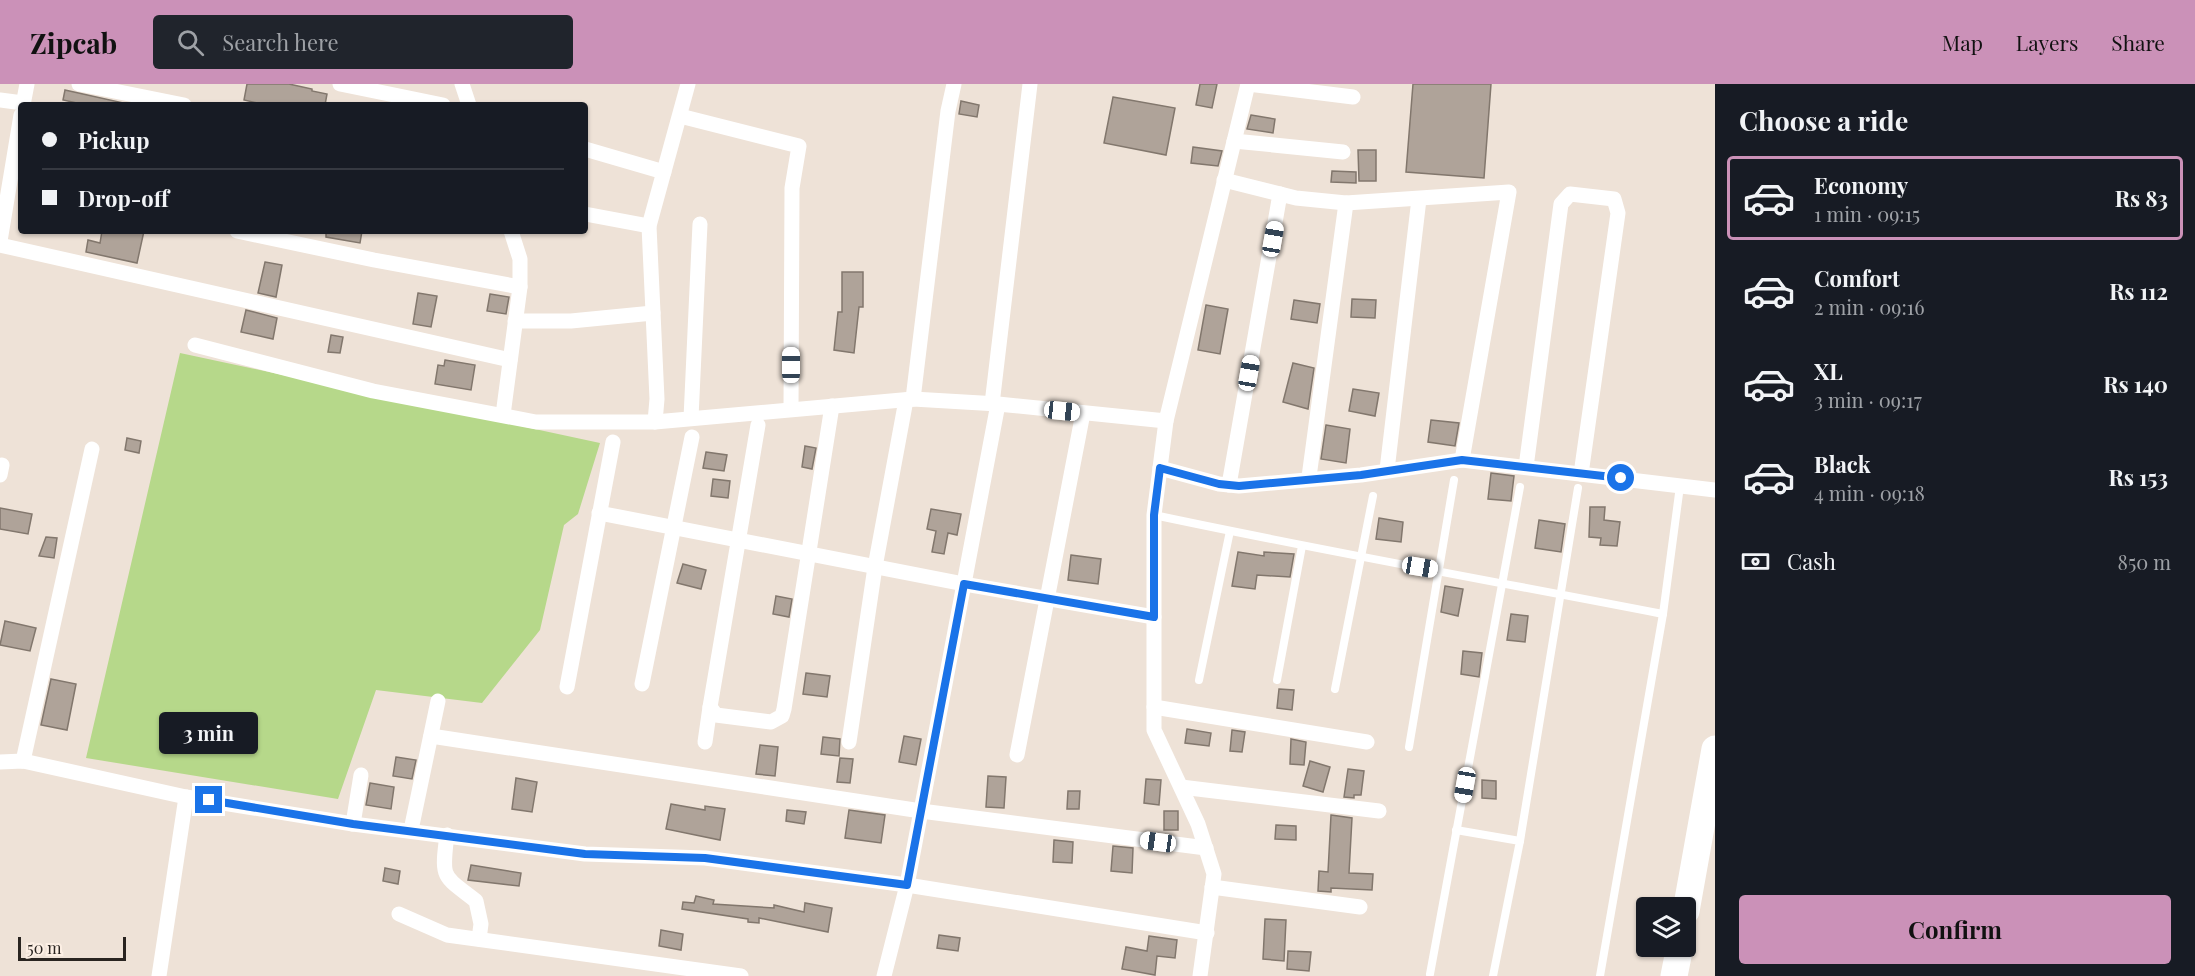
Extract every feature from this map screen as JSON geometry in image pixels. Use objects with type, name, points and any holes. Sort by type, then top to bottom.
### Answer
[{"type":"highway","points":[[1689,897],[1715,749]]},
{"type":"highway","points":[[1674,976],[1678,957]]},
{"type":"street","points":[[24,102],[27,84]]},
{"type":"street","points":[[78,84],[169,102]]},
{"type":"street","points":[[340,84],[415,102]]},
{"type":"street","points":[[462,84],[468,102]]},
{"type":"street","points":[[655,422],[657,399],[649,226],[688,84]]},
{"type":"street","points":[[849,742],[875,567],[910,399],[948,111],[954,84]]},
{"type":"street","points":[[884,976],[907,885],[964,584],[995,404],[1030,84]]},
{"type":"street","points":[[1200,976],[1214,874],[1181,787],[1154,730],[1154,515],[1166,421],[1248,84],[1353,97]]},
{"type":"street","points":[[0,100],[18,113]]},
{"type":"street","points":[[680,116],[799,146],[792,188],[791,409]]},
{"type":"street","points":[[0,241],[18,134]]},
{"type":"street","points":[[1234,141],[1343,152]]},
{"type":"street","points":[[588,150],[664,172]]},
{"type":"street","points":[[1224,180],[1280,195],[1346,203],[1509,192],[1462,460]]},
{"type":"street","points":[[1526,467],[1561,204],[1570,194],[1614,200],[1618,213],[1580,481]]},
{"type":"street","points":[[1229,484],[1280,195]]},
{"type":"street","points":[[1387,470],[1419,199]]},
{"type":"street","points":[[1310,477],[1346,203]]},
{"type":"street","points":[[588,215],[649,226]]},
{"type":"street","points":[[691,418],[700,224]]},
{"type":"street","points":[[251,234],[374,261],[520,287]]},
{"type":"street","points":[[503,415],[520,287],[520,259],[512,234]]},
{"type":"street","points":[[0,245],[510,360]]},
{"type":"street","points":[[515,321],[571,321],[653,313]]},
{"type":"street","points":[[195,345],[373,391],[536,422],[655,422],[910,399],[995,404],[1166,421]]},
{"type":"street","points":[[710,707],[716,715],[771,722],[782,716],[832,406]]},
{"type":"street","points":[[1017,755],[1083,413]]},
{"type":"street","points":[[705,742],[758,425]]},
{"type":"street","points":[[642,684],[692,437]]},
{"type":"street","points":[[567,687],[613,442]]},
{"type":"street","points":[[23,761],[92,449]]},
{"type":"street","points":[[1160,468],[1229,484],[1279,483],[1310,477],[1361,475],[1462,460],[1526,467],[1580,481],[1715,490]]},
{"type":"street","points":[[599,513],[964,584],[1154,617]]},
{"type":"street","points":[[411,830],[438,701]]},
{"type":"street","points":[[1154,707],[1367,742]]},
{"type":"street","points":[[431,736],[921,811],[1206,848]]},
{"type":"street","points":[[0,762],[23,761],[186,797],[353,824],[585,854],[705,858],[907,885],[1207,933]]},
{"type":"street","points":[[353,824],[362,775]]},
{"type":"street","points":[[1181,787],[1379,811]]},
{"type":"street","points":[[159,976],[186,797]]},
{"type":"street","points":[[447,835],[444,862],[447,880],[477,901],[481,924],[479,939]]},
{"type":"street","points":[[1212,887],[1360,907]]},
{"type":"street","points":[[399,914],[447,935],[741,976]]},
{"type":"lane","points":[[1409,747],[1454,480]]},
{"type":"lane","points":[[1493,976],[1520,841],[1559,594],[1580,481]]},
{"type":"lane","points":[[1600,976],[1663,614],[1680,486]]},
{"type":"lane","points":[[1430,974],[1520,487]]},
{"type":"lane","points":[[1335,689],[1372,496]]},
{"type":"lane","points":[[1154,515],[1361,558],[1440,570],[1663,614]]},
{"type":"lane","points":[[1199,680],[1230,531]]},
{"type":"lane","points":[[1277,680],[1302,546]]},
{"type":"lane","points":[[1456,830],[1520,841]]},
{"type":"green space","points":[[180,353],[600,443],[578,514],[564,525],[540,630],[482,703],[376,690],[338,799],[86,758]]},
{"type":"building","points":[[247,84],[289,84],[327,94],[326,102],[244,100]]},
{"type":"building","points":[[1200,84],[1217,84],[1212,108],[1196,105]]},
{"type":"building","points":[[1413,84],[1491,84],[1484,178],[1406,172]]},
{"type":"building","points":[[65,90],[119,102],[72,102],[63,100]]},
{"type":"building","points":[[1113,97],[1175,108],[1166,155],[1104,143]]},
{"type":"building","points":[[961,101],[979,105],[977,117],[959,114]]},
{"type":"building","points":[[1251,115],[1275,119],[1273,133],[1247,129]]},
{"type":"building","points":[[1193,147],[1222,151],[1218,166],[1191,163]]},
{"type":"building","points":[[1358,150],[1376,150],[1376,181],[1359,181]]},
{"type":"building","points":[[1332,171],[1356,172],[1356,183],[1331,182]]},
{"type":"building","points":[[102,234],[143,234],[137,263],[86,252],[88,240],[100,243]]},
{"type":"building","points":[[326,234],[362,234],[360,243],[326,237]]},
{"type":"building","points":[[265,262],[282,265],[276,297],[258,293]]},
{"type":"building","points":[[842,272],[863,272],[863,307],[859,307],[854,353],[834,350],[838,312],[842,312]]},
{"type":"building","points":[[418,293],[437,296],[431,327],[413,324]]},
{"type":"building","points":[[490,294],[509,297],[506,314],[487,311]]},
{"type":"building","points":[[1352,299],[1376,300],[1375,318],[1351,317]]},
{"type":"building","points":[[1294,300],[1320,304],[1317,323],[1291,319]]},
{"type":"building","points":[[1206,305],[1228,309],[1220,354],[1198,350]]},
{"type":"building","points":[[246,310],[277,318],[273,339],[241,332]]},
{"type":"building","points":[[331,335],[343,337],[340,353],[328,352]]},
{"type":"building","points":[[445,360],[475,365],[471,390],[435,384],[438,365],[444,366]]},
{"type":"building","points":[[1293,363],[1314,368],[1308,409],[1283,402]]},
{"type":"building","points":[[1353,389],[1379,393],[1375,416],[1349,411]]},
{"type":"building","points":[[1431,420],[1459,423],[1455,446],[1428,442]]},
{"type":"building","points":[[1326,425],[1350,429],[1346,463],[1321,459]]},
{"type":"building","points":[[127,438],[141,441],[139,453],[125,450]]},
{"type":"building","points":[[805,446],[816,448],[812,469],[802,467]]},
{"type":"building","points":[[706,452],[727,455],[724,471],[703,468]]},
{"type":"building","points":[[1491,473],[1514,476],[1511,501],[1488,499]]},
{"type":"building","points":[[713,479],[730,481],[728,498],[711,496]]},
{"type":"building","points":[[1590,507],[1605,507],[1604,520],[1620,522],[1617,546],[1600,545],[1601,538],[1589,537]]},
{"type":"building","points":[[0,508],[32,514],[28,534],[0,529]]},
{"type":"building","points":[[931,509],[961,514],[957,535],[948,533],[944,554],[932,552],[936,531],[927,529]]},
{"type":"building","points":[[1379,518],[1403,522],[1401,542],[1376,539]]},
{"type":"building","points":[[1539,520],[1565,524],[1561,552],[1535,548]]},
{"type":"building","points":[[46,537],[57,538],[54,558],[39,556]]},
{"type":"building","points":[[1238,552],[1264,556],[1264,552],[1294,554],[1290,577],[1257,575],[1255,589],[1232,586]]},
{"type":"building","points":[[1071,555],[1101,559],[1098,584],[1068,580]]},
{"type":"building","points":[[683,564],[706,570],[701,589],[677,583]]},
{"type":"building","points":[[1445,586],[1463,589],[1458,616],[1441,612]]},
{"type":"building","points":[[776,596],[792,599],[789,617],[773,614]]},
{"type":"building","points":[[1511,614],[1528,616],[1525,642],[1507,640]]},
{"type":"building","points":[[5,621],[36,628],[30,651],[0,645]]},
{"type":"building","points":[[1463,651],[1482,653],[1479,677],[1461,674]]},
{"type":"building","points":[[806,673],[830,676],[827,697],[803,694]]},
{"type":"building","points":[[51,679],[76,684],[67,730],[41,725]]},
{"type":"building","points":[[1279,689],[1294,690],[1292,710],[1277,708]]},
{"type":"building","points":[[1187,729],[1211,733],[1209,746],[1185,743]]},
{"type":"building","points":[[1232,730],[1245,732],[1242,752],[1230,751]]},
{"type":"building","points":[[904,736],[921,739],[916,765],[899,762]]},
{"type":"building","points":[[823,737],[840,739],[839,756],[821,754]]},
{"type":"building","points":[[1291,739],[1306,742],[1304,765],[1290,764]]},
{"type":"building","points":[[760,745],[778,747],[775,776],[756,774]]},
{"type":"building","points":[[396,757],[416,760],[412,779],[393,776]]},
{"type":"building","points":[[840,758],[853,759],[850,783],[837,782]]},
{"type":"building","points":[[1310,761],[1330,767],[1323,792],[1303,786]]},
{"type":"building","points":[[1348,769],[1364,771],[1361,795],[1354,795],[1354,798],[1344,797]]},
{"type":"building","points":[[988,776],[1006,777],[1004,808],[986,807]]},
{"type":"building","points":[[516,778],[537,782],[532,812],[512,809]]},
{"type":"building","points":[[1146,779],[1161,780],[1159,805],[1144,803]]},
{"type":"building","points":[[1482,780],[1496,781],[1496,799],[1482,798]]},
{"type":"building","points":[[370,783],[394,787],[391,809],[366,805]]},
{"type":"building","points":[[1068,791],[1080,791],[1079,809],[1067,809]]},
{"type":"building","points":[[671,804],[705,810],[705,806],[725,809],[720,840],[666,829]]},
{"type":"building","points":[[787,810],[806,812],[804,824],[786,821]]},
{"type":"building","points":[[849,810],[885,815],[881,843],[845,838]]},
{"type":"building","points":[[1164,811],[1178,811],[1178,830],[1164,830]]},
{"type":"building","points":[[1331,815],[1352,818],[1349,873],[1373,874],[1372,890],[1331,888],[1331,892],[1318,891],[1319,871],[1328,872]]},
{"type":"building","points":[[1276,825],[1296,826],[1296,840],[1275,839]]},
{"type":"building","points":[[1054,840],[1073,842],[1072,863],[1053,862]]},
{"type":"building","points":[[1113,846],[1133,848],[1132,873],[1111,871]]},
{"type":"building","points":[[471,865],[521,873],[519,886],[468,880]]},
{"type":"building","points":[[385,868],[400,871],[398,884],[383,881]]},
{"type":"building","points":[[696,896],[714,900],[713,904],[774,908],[774,905],[804,912],[805,903],[832,908],[828,932],[759,918],[759,923],[748,922],[748,919],[682,909],[683,902],[694,903]]},
{"type":"building","points":[[1265,919],[1286,920],[1284,961],[1263,959]]},
{"type":"building","points":[[661,930],[683,934],[681,950],[659,946]]},
{"type":"building","points":[[939,935],[960,938],[958,951],[937,948]]},
{"type":"building","points":[[1149,936],[1177,940],[1175,958],[1157,956],[1155,975],[1122,969],[1126,947],[1147,951]]},
{"type":"building","points":[[1288,951],[1311,952],[1309,971],[1287,969]]},
{"type":"route","points":[[209,800],[353,824],[585,854],[705,858],[907,885],[964,584],[1154,617],[1154,515],[1160,468],[1219,484],[1239,486],[1279,483],[1310,477],[1361,475],[1462,460],[1621,478]]}]
